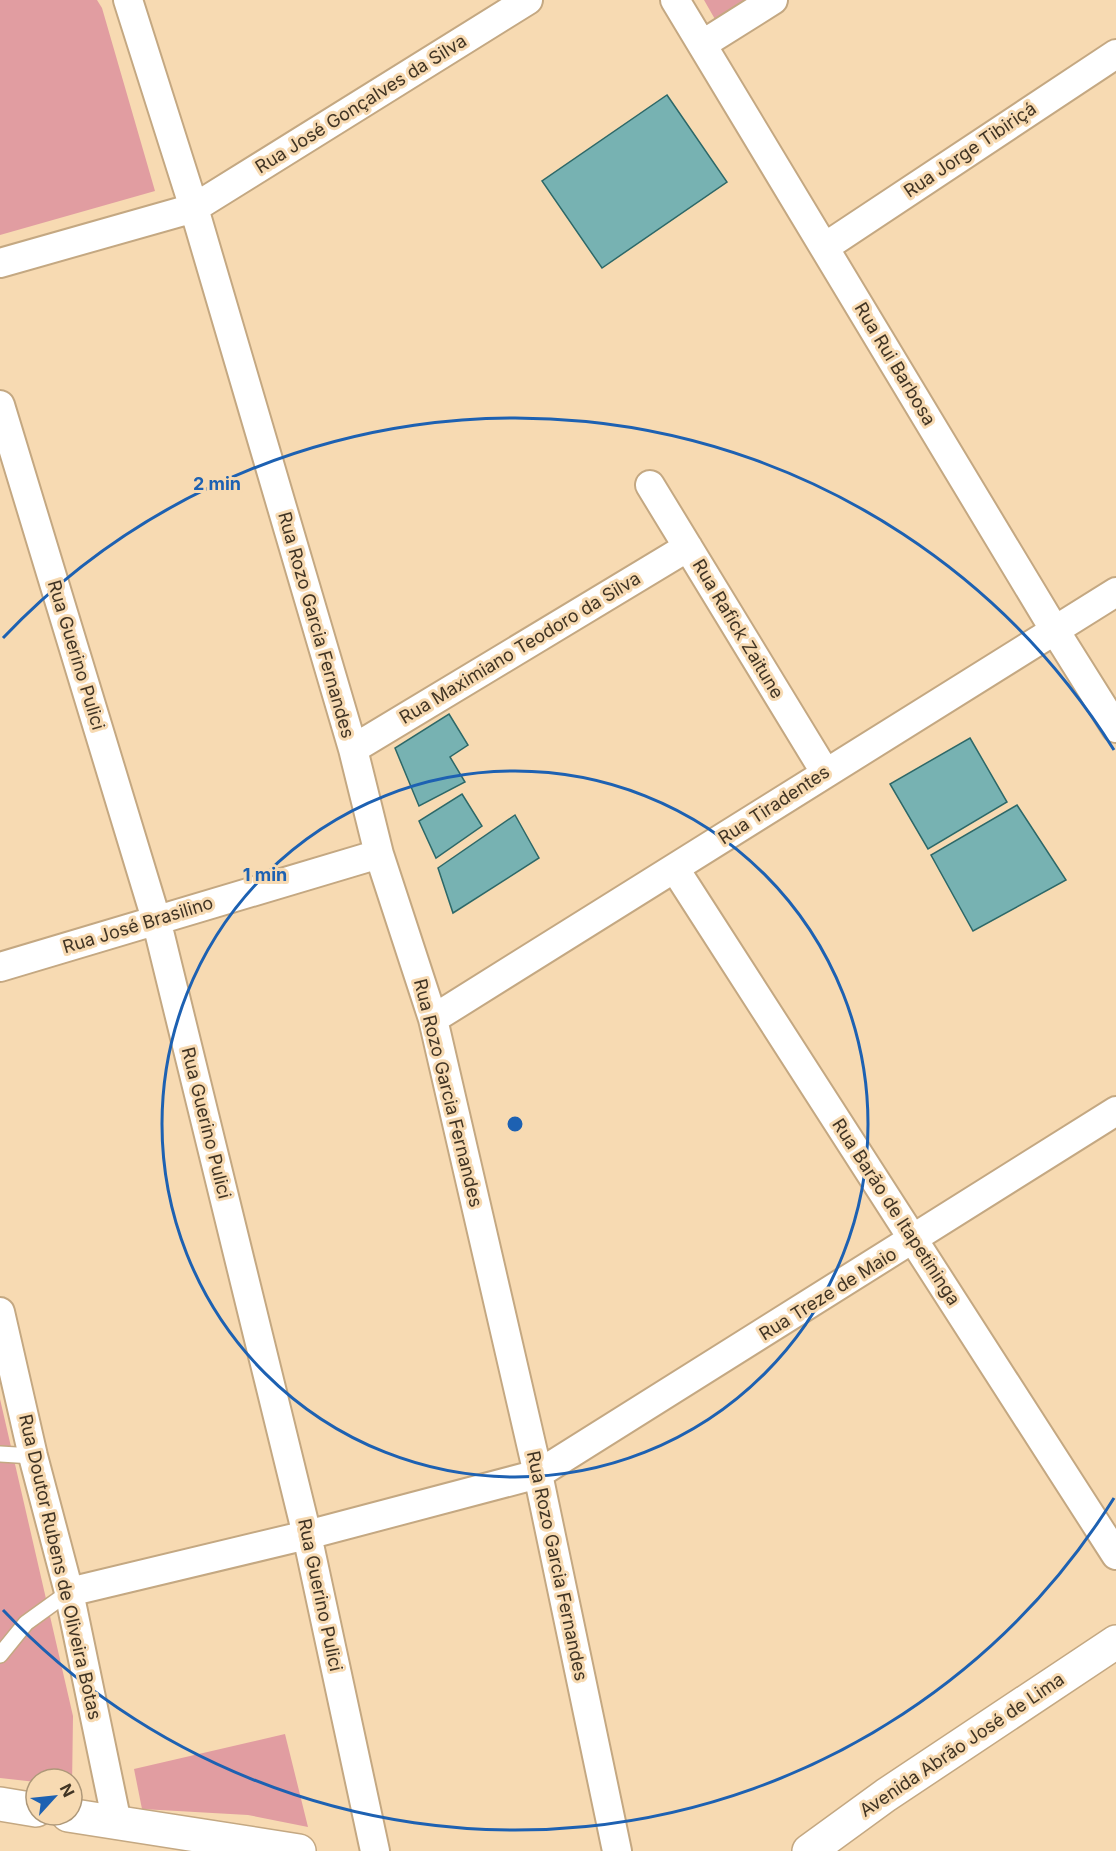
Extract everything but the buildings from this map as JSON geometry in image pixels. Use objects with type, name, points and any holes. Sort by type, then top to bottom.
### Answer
[{"type":"main road","name":"Avenida Abrão José de Lima","points":[[809,1851],[886,1795],[1116,1642]]},
{"type":"main road","points":[[0,1804],[24,1808]]},
{"type":"main road","points":[[84,1818],[299,1851]]},
{"type":"street","name":"Rua Rozo Garcia Fernandes","points":[[128,0],[194,208],[353,749],[379,854],[433,1019],[538,1474],[617,1851]]},
{"type":"street","name":"Rua José Gonçalves da Silva","points":[[0,263],[194,208],[528,0]]},
{"type":"street","name":"Rua Rui Barbosa","points":[[675,0],[1116,728]]},
{"type":"street","points":[[703,44],[772,0]]},
{"type":"street","name":"Rua Jorge Tibiriçá","points":[[825,247],[1116,54]]},
{"type":"street","name":"Rua Guerino Pulici","points":[[0,405],[156,920],[307,1535],[375,1851]]},
{"type":"street","name":"Rua Rafick Zaitune","points":[[650,485],[825,772]]},
{"type":"street","name":"Rua Maximiano Teodoro da Silva","points":[[353,749],[688,547]]},
{"type":"street","name":"Rua Tiradentes","points":[[433,1019],[1116,592]]},
{"type":"street","name":"Rua José Brasilino","points":[[0,967],[379,854]]},
{"type":"street","name":"Rua Barão de Itapetininga","points":[[675,869],[1116,1555]]},
{"type":"street","name":"Rua Treze de Maio","points":[[69,1592],[307,1535],[538,1474],[914,1241],[1116,1111]]},
{"type":"street","name":"Rua Doutor Rubens de Oliveira Botas","points":[[0,1312],[33,1456],[69,1592],[117,1823]]},
{"type":"lane","points":[[0,1454],[33,1456]]},
{"type":"lane","points":[[0,1655],[26,1623],[69,1592]]},
{"type":"shaded area","points":[[0,0],[97,0],[102,8],[155,191],[0,235]]},
{"type":"shaded area","points":[[704,0],[751,0],[716,21]]},
{"type":"shaded area","points":[[0,1399],[73,1716],[72,1767],[24,1767],[24,1781],[0,1778]]},
{"type":"shaded area","points":[[285,1734],[308,1827],[248,1815],[142,1809],[134,1769]]}]
